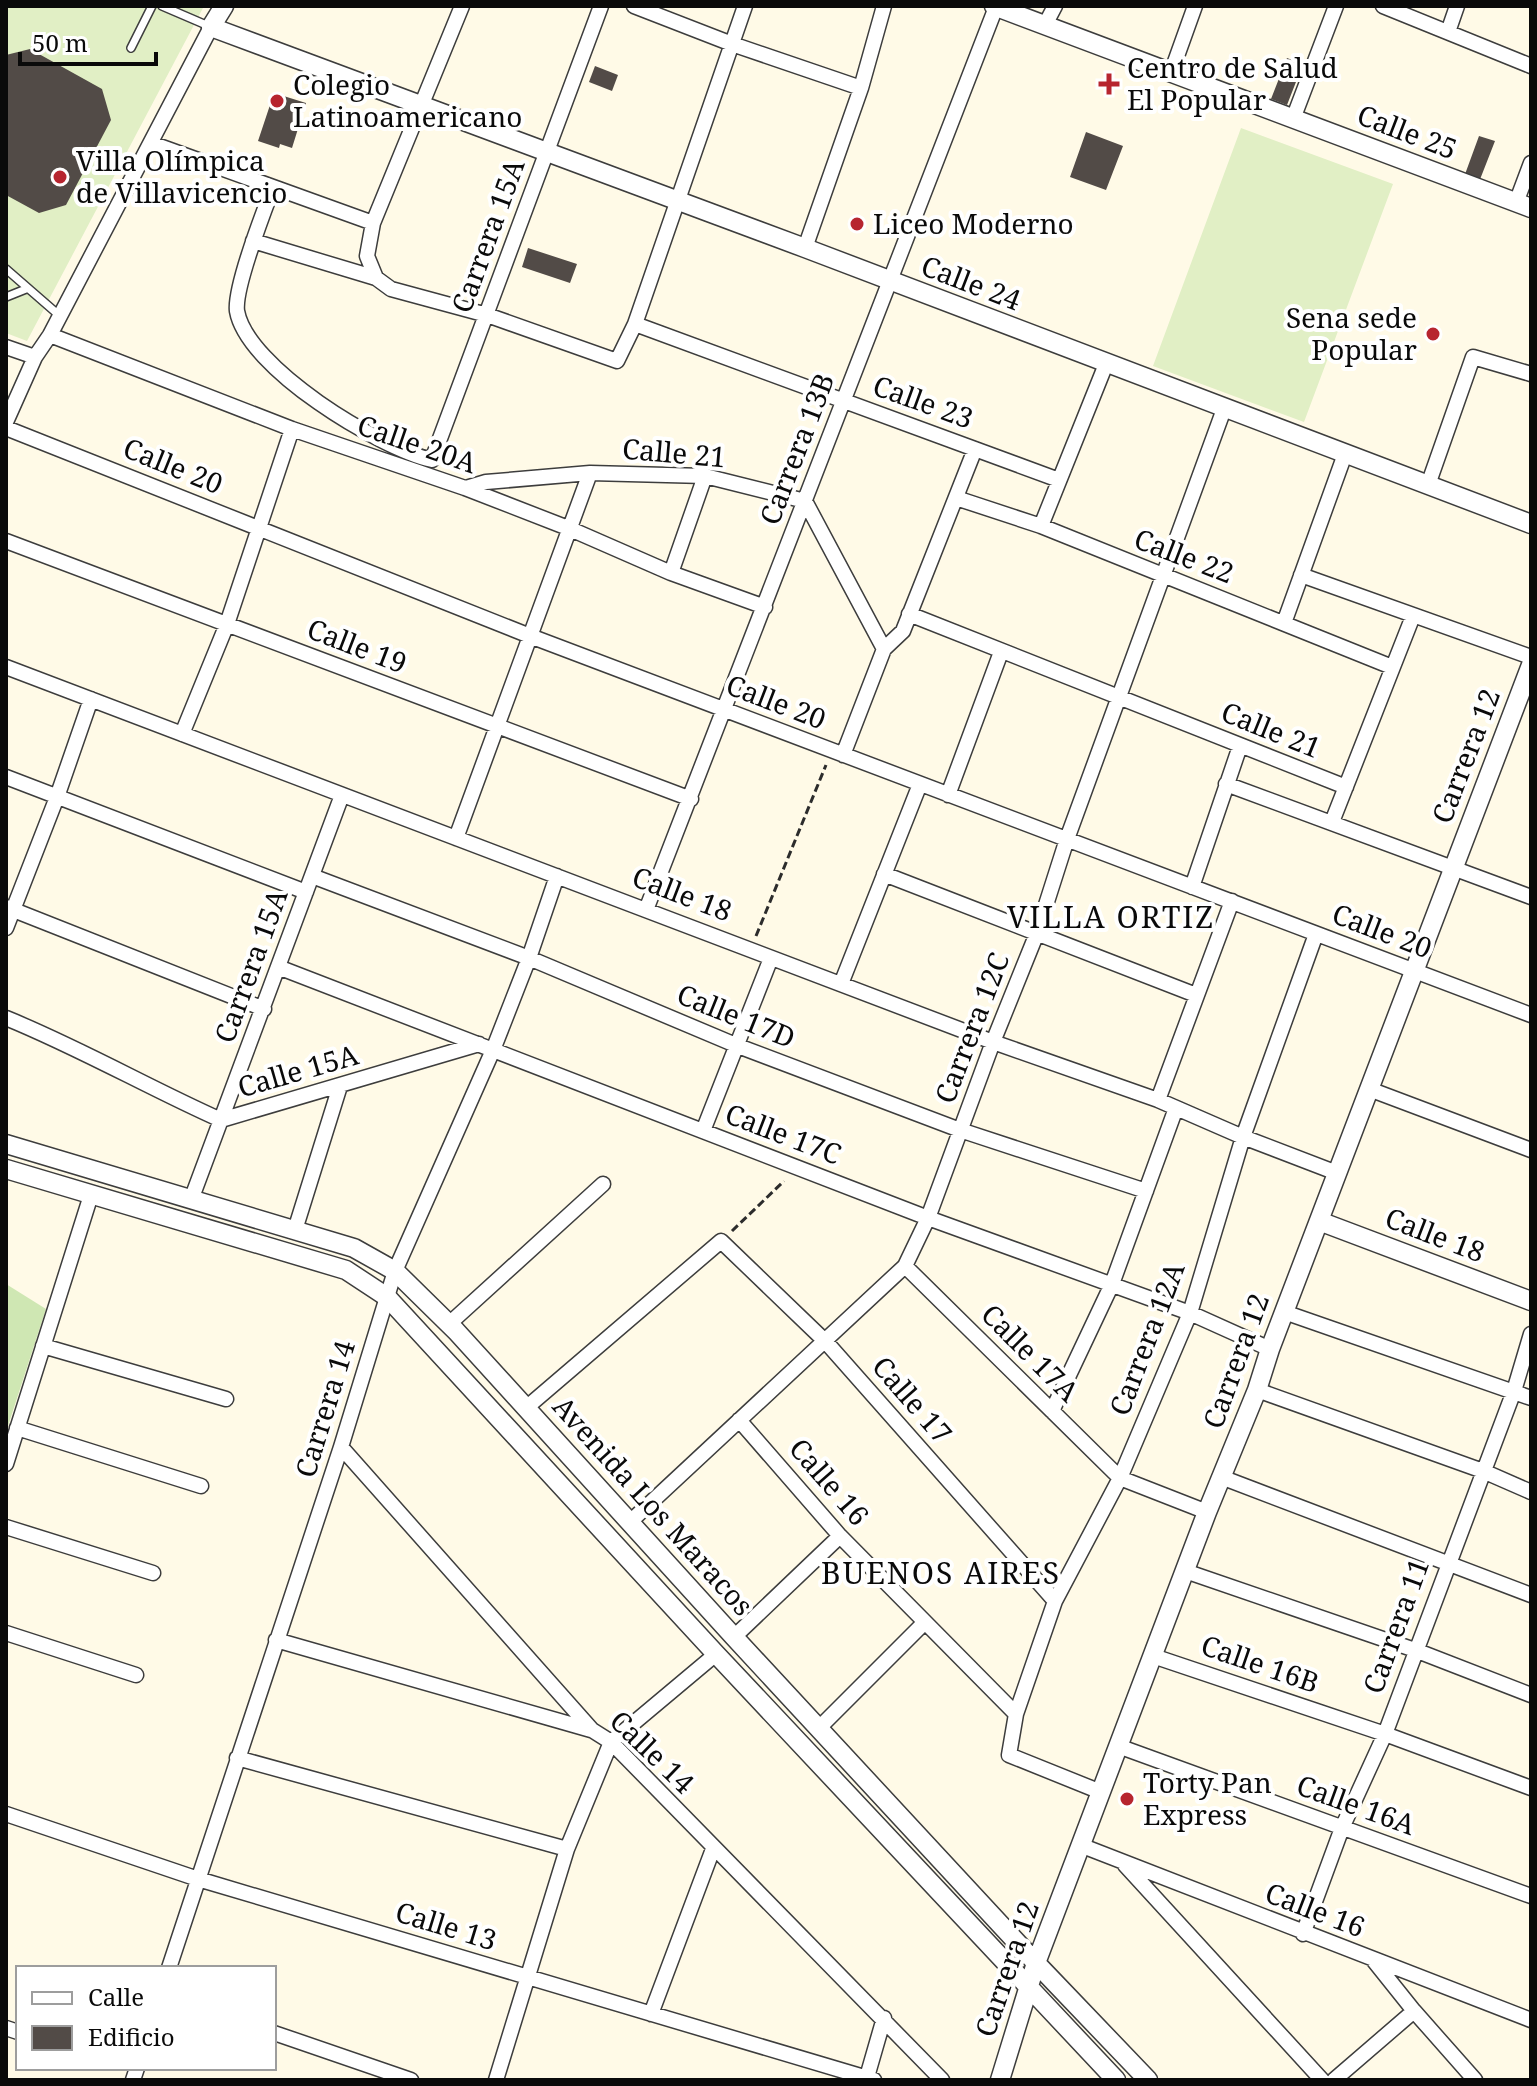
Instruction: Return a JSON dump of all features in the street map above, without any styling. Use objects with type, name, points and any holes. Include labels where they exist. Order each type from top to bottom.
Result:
[{"type":"street","points":[[6,425],[35,357],[50,335],[224,6]]},
{"type":"street","points":[[376,278],[367,256],[373,223],[462,6]]},
{"type":"street","name":"Carrera 15A","points":[[432,460],[601,6]]},
{"type":"street","points":[[634,6],[732,44],[861,88]]},
{"type":"street","points":[[253,241],[376,278],[391,289],[487,315],[617,361],[635,324],[745,6]]},
{"type":"street","points":[[805,248],[861,88],[884,6]]},
{"type":"street","name":"Calle 25","points":[[995,6],[1524,206]]},
{"type":"street","name":"Carrera 13B","points":[[646,910],[995,6]]},
{"type":"street","points":[[1045,25],[1055,6]]},
{"type":"street","points":[[1171,73],[1195,6]]},
{"type":"street","points":[[1293,119],[1336,6]]},
{"type":"street","points":[[1383,6],[1531,66]]},
{"type":"street","points":[[1448,32],[1457,6]]},
{"type":"street","name":"Calle 24","points":[[211,27],[805,248],[1531,524]]},
{"type":"street","points":[[151,143],[373,223]]},
{"type":"street","points":[[1524,206],[1531,163]]},
{"type":"street","points":[[273,187],[253,241],[236,307],[241,325],[303,391],[365,432],[412,455],[432,460],[446,482]]},
{"type":"street","name":"Calle 23","points":[[635,324],[1059,480]]},
{"type":"street","name":"Calle 20A","points":[[50,335],[292,429],[465,488],[671,573],[765,607]]},
{"type":"street","points":[[6,347],[35,357]]},
{"type":"street","points":[[1428,485],[1473,357],[1531,374]]},
{"type":"street","points":[[1041,526],[1106,364]]},
{"type":"street","name":"Carrera 12C","points":[[631,1521],[905,1266],[928,1218],[1037,933],[1067,839],[1224,409]]},
{"type":"street","name":"Calle 20","points":[[6,425],[530,636],[1531,1015]]},
{"type":"street","points":[[182,734],[227,624],[292,429]]},
{"type":"street","points":[[838,753],[884,649],[903,631],[975,449]]},
{"type":"street","points":[[1284,623],[1345,454]]},
{"type":"street","points":[[456,838],[590,473]]},
{"type":"street","name":"Calle 21","points":[[465,488],[486,482],[590,473],[705,476],[805,501]]},
{"type":"street","points":[[671,573],[705,476]]},
{"type":"street","name":"Calle 22","points":[[956,498],[1041,526],[1392,667]]},
{"type":"street","points":[[805,501],[884,649]]},
{"type":"street","name":"Calle 19","points":[[6,541],[691,799]]},
{"type":"street","points":[[1301,575],[1531,657]]},
{"type":"street","name":"Calle 21","points":[[909,614],[1346,787]]},
{"type":"street","points":[[1332,822],[1413,616]]},
{"type":"street","points":[[948,795],[1001,652]]},
{"type":"street","name":"Carrera 12","points":[[1000,2080],[1036,1963],[1080,1845],[1257,1390],[1531,665]]},
{"type":"street","name":"Calle 18","points":[[6,667],[993,1042],[1158,1100],[1337,1173]]},
{"type":"street","points":[[6,928],[9,908],[57,797],[91,699]]},
{"type":"street","points":[[1192,887],[1240,746]]},
{"type":"street","points":[[6,777],[306,892]]},
{"type":"street","points":[[841,984],[920,784]]},
{"type":"street","points":[[1226,784],[1531,897]]},
{"type":"street","name":"Carrera 15A","points":[[191,1200],[342,795]]},
{"type":"street","points":[[884,874],[1196,995]]},
{"type":"street","name":"Calle 17D","points":[[312,876],[529,958],[738,1046],[960,1130],[1146,1191]]},
{"type":"street","name":"Carrera 14","points":[[170,1966],[341,1447],[395,1271],[486,1047],[529,958],[557,876]]},
{"type":"street","points":[[1158,1100],[1232,901]]},
{"type":"street","points":[[9,908],[264,1009]]},
{"type":"street","name":"Carrera 12A","points":[[1101,1792],[1009,1755],[1016,1714],[1055,1601],[1120,1478],[1190,1313],[1243,1137],[1316,934]]},
{"type":"street","points":[[703,1131],[771,958]]},
{"type":"street","name":"Calle 17C","points":[[278,967],[928,1218],[1190,1313],[1270,1349]]},
{"type":"street","name":"Calle 15A","points":[[6,1018],[90,1055],[160,1093],[221,1120],[486,1047]]},
{"type":"street","points":[[295,1230],[340,1086]]},
{"type":"street","points":[[1369,1089],[1531,1150]]},
{"type":"street","points":[[1052,1411],[1112,1284],[1176,1108]]},
{"type":"street","name":"Avenida Los Maracos","points":[[6,1144],[354,1248],[395,1271],[449,1324],[734,1637],[1148,2080]]},
{"type":"street","name":"Avenida Los Maracos","points":[[6,1169],[346,1270],[387,1297],[716,1654],[1116,2080]]},
{"type":"street","points":[[449,1324],[603,1184]]},
{"type":"street","points":[[6,1464],[91,1195]]},
{"type":"street","name":"Calle 18","points":[[1319,1221],[1531,1301]]},
{"type":"street","points":[[526,1408],[721,1241]]},
{"type":"street","name":"Calle 17","points":[[721,1241],[826,1342],[1055,1601]]},
{"type":"street","name":"Calle 17A","points":[[905,1266],[1120,1478],[1207,1512]]},
{"type":"street","points":[[1284,1312],[1531,1398]]},
{"type":"street","name":"Carrera 11","points":[[1303,1934],[1342,1828],[1385,1734],[1514,1391],[1531,1334]]},
{"type":"street","points":[[43,1346],[226,1399]]},
{"type":"street","points":[[1257,1390],[1483,1471],[1531,1492]]},
{"type":"street","name":"Calle 16","points":[[739,1420],[840,1536],[1016,1714]]},
{"type":"street","points":[[17,1428],[201,1486]]},
{"type":"street","name":"Calle 14","points":[[341,1447],[592,1730],[611,1742],[942,2080]]},
{"type":"street","points":[[1221,1477],[1531,1595]]},
{"type":"street","points":[[6,1527],[153,1573]]},
{"type":"street","points":[[734,1637],[840,1536]]},
{"type":"street","points":[[1185,1571],[1415,1650],[1531,1695]]},
{"type":"street","points":[[820,1727],[924,1623]]},
{"type":"street","points":[[6,1633],[136,1675]]},
{"type":"street","points":[[276,1640],[592,1730]]},
{"type":"street","points":[[496,2080],[567,1849],[611,1742],[716,1654]]},
{"type":"street","name":"Calle 16B","points":[[1153,1656],[1385,1734],[1531,1788]]},
{"type":"street","name":"Calle 16A","points":[[1118,1746],[1531,1896]]},
{"type":"street","points":[[237,1758],[567,1849]]},
{"type":"street","name":"Calle 13","points":[[6,1814],[198,1879],[870,2079]]},
{"type":"street","name":"Calle 16","points":[[1080,1845],[1531,2020]]},
{"type":"street","points":[[651,2014],[713,1849]]},
{"type":"street","points":[[1122,1862],[1322,2080]]},
{"type":"street","points":[[1373,1960],[1475,2080]]},
{"type":"street","points":[[1334,2080],[1414,2011]]},
{"type":"street","points":[[870,2079],[884,2018]]},
{"type":"street","points":[[276,2034],[411,2080]]},
{"type":"lane","points":[[131,48],[152,6]]},
{"type":"lane","points":[[162,6],[211,27]]},
{"type":"lane","points":[[6,269],[60,316]]},
{"type":"lane","points":[[6,297],[26,289]]},
{"type":"path","points":[[750,950],[838,753]]},
{"type":"path","points":[[721,1241],[799,1168]]},
{"type":"green space","name":"Villa Olímpica de Villavicencio","points":[[6,6],[204,6],[27,341],[6,333]]},
{"type":"green space","points":[[1241,128],[1393,184],[1304,422],[1153,366]]},
{"type":"green space","points":[[6,1284],[46,1309],[6,1432]]},
{"type":"building","points":[[30,49],[102,89],[111,120],[66,205],[39,213],[6,195],[6,55]]},
{"type":"building","points":[[1287,58],[1303,64],[1287,105],[1271,99]]},
{"type":"building","points":[[595,66],[618,75],[612,91],[589,82]]},
{"type":"building","points":[[274,93],[306,103],[292,148],[280,144],[279,148],[258,141]]},
{"type":"building","points":[[1086,132],[1123,146],[1106,190],[1070,177]]},
{"type":"building","points":[[1479,136],[1495,141],[1479,182],[1464,177]]},
{"type":"building","points":[[528,248],[577,264],[570,283],[522,267]]},
{"type":"place","name":"Centro de Salud El Popular","points":[[1109,84]]},
{"type":"place","name":"Colegio Latinoamericano","points":[[277,101]]},
{"type":"place","name":"Villa Olímpica de Villavicencio","points":[[60,177]]},
{"type":"place","name":"Liceo Moderno","points":[[857,224]]},
{"type":"place","name":"Sena sede Popular","points":[[1433,334]]},
{"type":"place","name":"Torty Pan Express","points":[[1127,1799]]},
{"type":"district","name":"VILLA ORTIZ","points":[[1111,918]]},
{"type":"district","name":"BUENOS AIRES","points":[[941,1574]]}]
